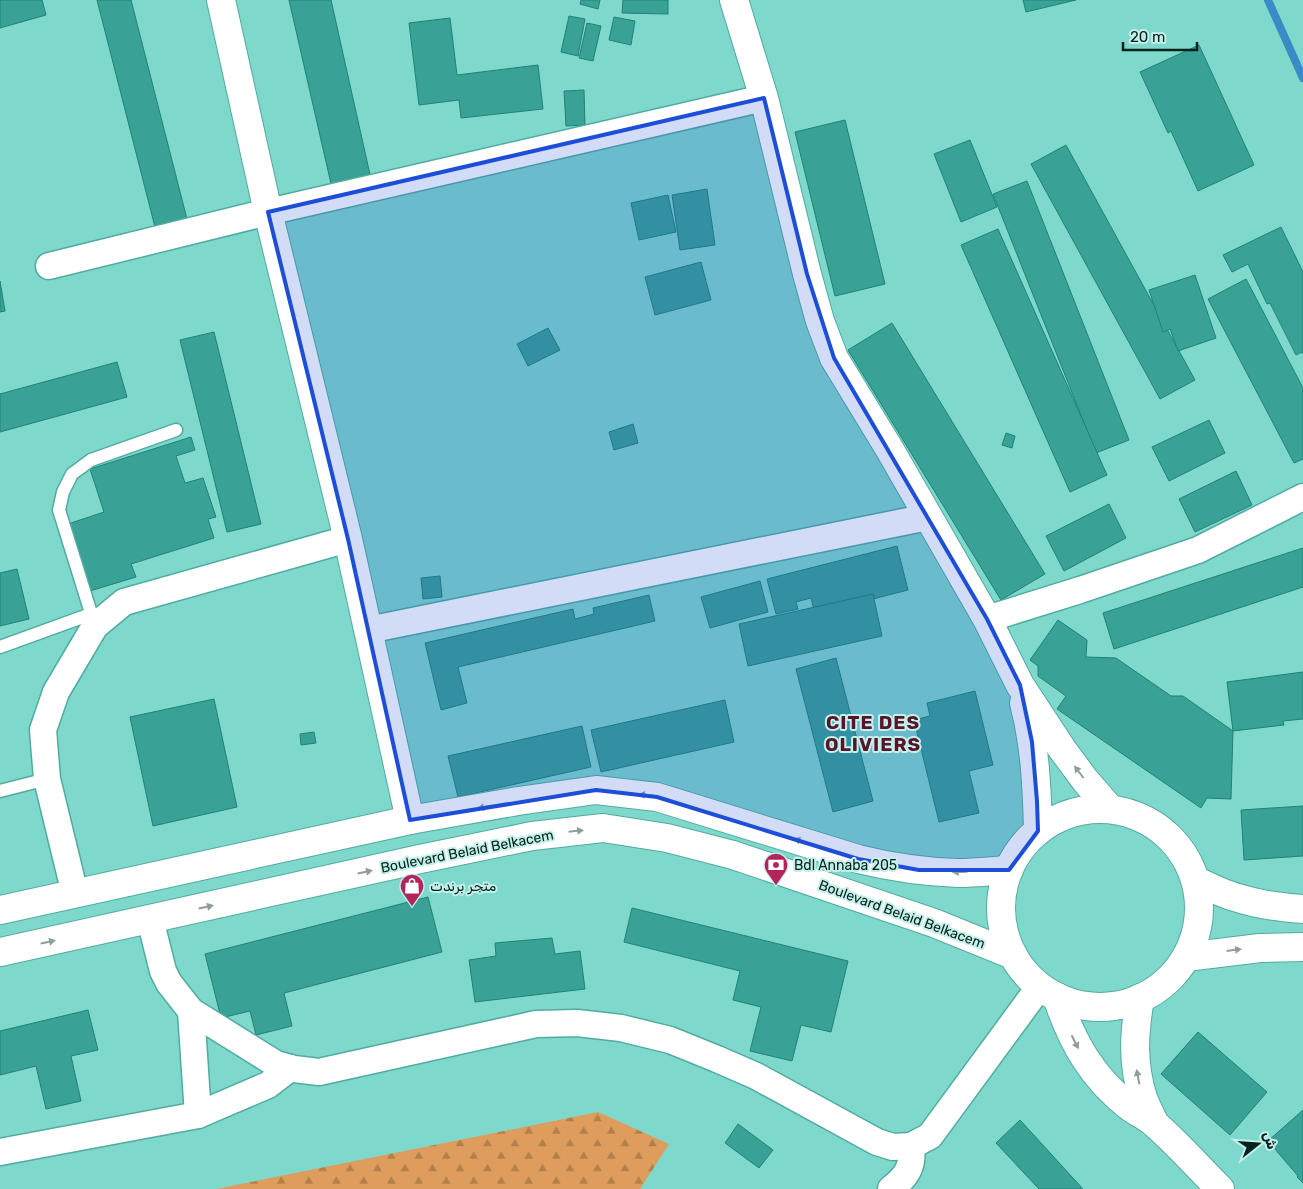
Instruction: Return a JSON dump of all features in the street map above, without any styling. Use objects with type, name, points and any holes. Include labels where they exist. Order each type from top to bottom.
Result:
[{"type":"main road","points":[[221,0],[268,212],[348,539],[410,820]]},
{"type":"main road","points":[[734,0],[764,98],[820,321],[834,358],[890,450],[987,619],[1020,684],[1062,749],[1110,809]]},
{"type":"main road","points":[[1020,684],[1027,713],[1036,771],[1038,831]]},
{"type":"main road","points":[[0,910],[410,820],[518,801],[596,790],[658,797],[878,864],[960,873],[1009,870]]},
{"type":"main road","points":[[1094,809],[1110,809],[1129,813],[1147,821],[1177,845],[1187,862],[1194,880],[1199,912],[1197,928],[1192,943],[1186,957],[1173,974],[1158,988],[1140,998],[1120,1005],[1099,1007],[1078,1004],[1049,992],[1025,972],[1013,955],[1006,939],[1002,922],[1001,904],[1003,886],[1016,855],[1038,831],[1064,815],[1094,809]]},
{"type":"main road","name":"Boulevard Belaid Belkacem","points":[[0,952],[522,838],[602,828],[667,838],[733,855],[934,923],[1013,955]]},
{"type":"main road","points":[[1194,880],[1239,899],[1303,909]]},
{"type":"main road","points":[[1186,957],[1260,948],[1303,947]]},
{"type":"main road","points":[[1049,992],[1065,1020],[1076,1046],[1091,1069],[1130,1108],[1154,1122],[1220,1189]]},
{"type":"main road","points":[[1140,998],[1134,1050],[1137,1075],[1144,1100],[1154,1122]]},
{"type":"street","points":[[49,266],[268,212],[764,98]]},
{"type":"street","points":[[987,619],[1198,550],[1303,497]]},
{"type":"street","points":[[368,630],[928,517]]},
{"type":"street","points":[[75,894],[47,779],[43,730],[56,692],[93,620],[124,602],[348,539]]},
{"type":"street","points":[[150,919],[163,971],[169,983],[191,1011],[276,1064],[319,1072],[536,1024],[577,1023],[621,1028],[670,1040],[756,1076],[877,1142],[892,1147],[911,1146],[930,1136],[1049,992]]},
{"type":"street","points":[[191,1011],[198,1115]]},
{"type":"street","points":[[0,1152],[198,1115],[268,1085],[290,1068]]},
{"type":"street","points":[[890,1189],[902,1180],[910,1168],[913,1157],[911,1146]]},
{"type":"lane","points":[[0,647],[93,620],[58,510],[63,492],[72,474],[91,460],[176,430]]},
{"type":"lane","points":[[0,791],[47,779]]},
{"type":"highlighted area","points":[[764,98],[807,274],[834,358],[987,619],[1020,685],[1032,742],[1038,831],[1009,870],[919,870],[858,859],[657,797],[596,790],[410,820],[348,539],[268,212]]},
{"type":"green space","points":[[598,1112],[669,1144],[640,1189],[216,1189]]},
{"type":"building","points":[[0,0],[42,0],[46,15],[0,28]]},
{"type":"building","points":[[97,0],[131,0],[188,223],[156,231]]},
{"type":"building","points":[[289,0],[331,0],[371,179],[332,188]]},
{"type":"building","points":[[581,0],[600,0],[598,9],[580,4]]},
{"type":"building","points":[[623,0],[668,0],[668,14],[622,13]]},
{"type":"building","points":[[1023,0],[1076,0],[1026,12]]},
{"type":"building","points":[[569,16],[585,19],[578,56],[561,52]]},
{"type":"building","points":[[614,17],[635,21],[631,45],[609,40]]},
{"type":"building","points":[[450,18],[457,75],[538,65],[543,109],[461,118],[459,100],[419,105],[409,23]]},
{"type":"building","points":[[587,23],[601,26],[593,61],[579,58]]},
{"type":"building","points":[[1199,45],[1254,165],[1198,191],[1171,131],[1168,133],[1140,72]]},
{"type":"building","points":[[584,90],[585,125],[566,126],[564,91]]},
{"type":"building","points":[[845,120],[885,284],[835,296],[795,132]]},
{"type":"building","points":[[970,140],[997,207],[961,222],[934,154]]},
{"type":"building","points":[[1066,145],[1195,380],[1160,399],[1031,164]]},
{"type":"building","points":[[1027,181],[1129,440],[1096,453],[993,194]]},
{"type":"building","points":[[707,189],[715,245],[680,250],[672,195]]},
{"type":"building","points":[[668,195],[676,232],[639,240],[631,203]]},
{"type":"building","points":[[1281,227],[1303,272],[1303,354],[1302,352],[1296,355],[1270,303],[1267,304],[1248,264],[1232,272],[1223,255]]},
{"type":"building","points":[[998,229],[1107,475],[1070,492],[961,245]]},
{"type":"building","points":[[701,262],[711,300],[655,315],[645,277]]},
{"type":"building","points":[[1195,275],[1216,338],[1178,351],[1170,329],[1163,332],[1149,290]]},
{"type":"building","points":[[1246,279],[1303,388],[1303,459],[1294,463],[1208,299]]},
{"type":"building","points":[[0,281],[5,311],[0,312]]},
{"type":"building","points":[[892,323],[1045,574],[1001,600],[848,350]]},
{"type":"building","points":[[548,328],[560,350],[528,366],[517,344]]},
{"type":"building","points":[[214,332],[261,524],[227,532],[180,340]]},
{"type":"building","points":[[117,362],[127,397],[0,432],[0,394]]},
{"type":"building","points":[[1209,420],[1225,453],[1169,481],[1152,447]]},
{"type":"building","points":[[633,424],[638,443],[614,450],[609,432]]},
{"type":"building","points":[[1006,433],[1015,436],[1012,448],[1002,445]]},
{"type":"building","points":[[191,437],[195,450],[176,456],[185,483],[203,478],[216,517],[208,519],[214,538],[131,564],[136,577],[90,591],[68,524],[104,512],[90,469]]},
{"type":"building","points":[[1236,471],[1252,505],[1195,532],[1179,499]]},
{"type":"building","points":[[1109,504],[1126,538],[1064,571],[1046,536]]},
{"type":"building","points":[[897,546],[908,590],[815,614],[811,598],[796,602],[798,609],[776,614],[767,579]]},
{"type":"building","points":[[1303,548],[1303,587],[1114,649],[1103,613]]},
{"type":"building","points":[[17,569],[29,619],[0,626],[0,573]]},
{"type":"building","points":[[440,576],[442,597],[423,599],[421,578]]},
{"type":"building","points":[[760,581],[768,612],[710,628],[701,597]]},
{"type":"building","points":[[873,594],[882,636],[748,666],[739,624]]},
{"type":"building","points":[[649,595],[655,621],[458,667],[467,703],[441,710],[425,643],[573,609],[575,619],[594,614],[593,608]]},
{"type":"building","points":[[1058,620],[1087,640],[1086,657],[1116,658],[1171,696],[1183,696],[1233,731],[1231,799],[1207,798],[1201,808],[1057,709],[1066,696],[1038,676],[1038,666],[1030,660]]},
{"type":"building","points":[[836,658],[873,801],[833,812],[796,669]]},
{"type":"building","points":[[1303,672],[1303,719],[1283,721],[1284,725],[1233,731],[1227,682]]},
{"type":"building","points":[[975,691],[993,765],[969,771],[979,813],[939,822],[914,720],[930,716],[927,703]]},
{"type":"building","points":[[214,699],[237,807],[153,826],[130,717]]},
{"type":"building","points":[[725,700],[734,742],[601,772],[591,730]]},
{"type":"building","points":[[582,726],[591,767],[458,797],[448,756]]},
{"type":"building","points":[[314,732],[316,743],[301,745],[300,734]]},
{"type":"building","points":[[1303,806],[1303,856],[1244,860],[1241,810]]},
{"type":"building","points":[[428,897],[442,952],[284,993],[292,1026],[256,1035],[250,1011],[221,1018],[205,954]]},
{"type":"building","points":[[632,908],[848,961],[831,1032],[801,1025],[792,1061],[750,1051],[761,1007],[733,1000],[740,971],[624,942]]},
{"type":"building","points":[[552,938],[555,954],[580,951],[585,989],[475,1002],[469,960],[496,956],[495,943]]},
{"type":"building","points":[[88,1010],[98,1050],[71,1056],[81,1101],[46,1109],[36,1066],[0,1075],[0,1031]]},
{"type":"building","points":[[1198,1032],[1267,1092],[1230,1135],[1161,1074]]},
{"type":"building","points":[[1303,1110],[1303,1183],[1268,1141]]},
{"type":"building","points":[[1020,1120],[1083,1189],[1039,1189],[996,1143]]},
{"type":"building","points":[[738,1124],[773,1150],[759,1168],[725,1143]]},
{"type":"waterway","points":[[1268,0],[1303,78]]},
{"type":"place","name":"Bdl Annaba 205","points":[[776,886]]},
{"type":"place","name":"متجر برندت","points":[[412,907]]},
{"type":"district","name":"CITE DES OLIVIERS","points":[[873,733]]}]
